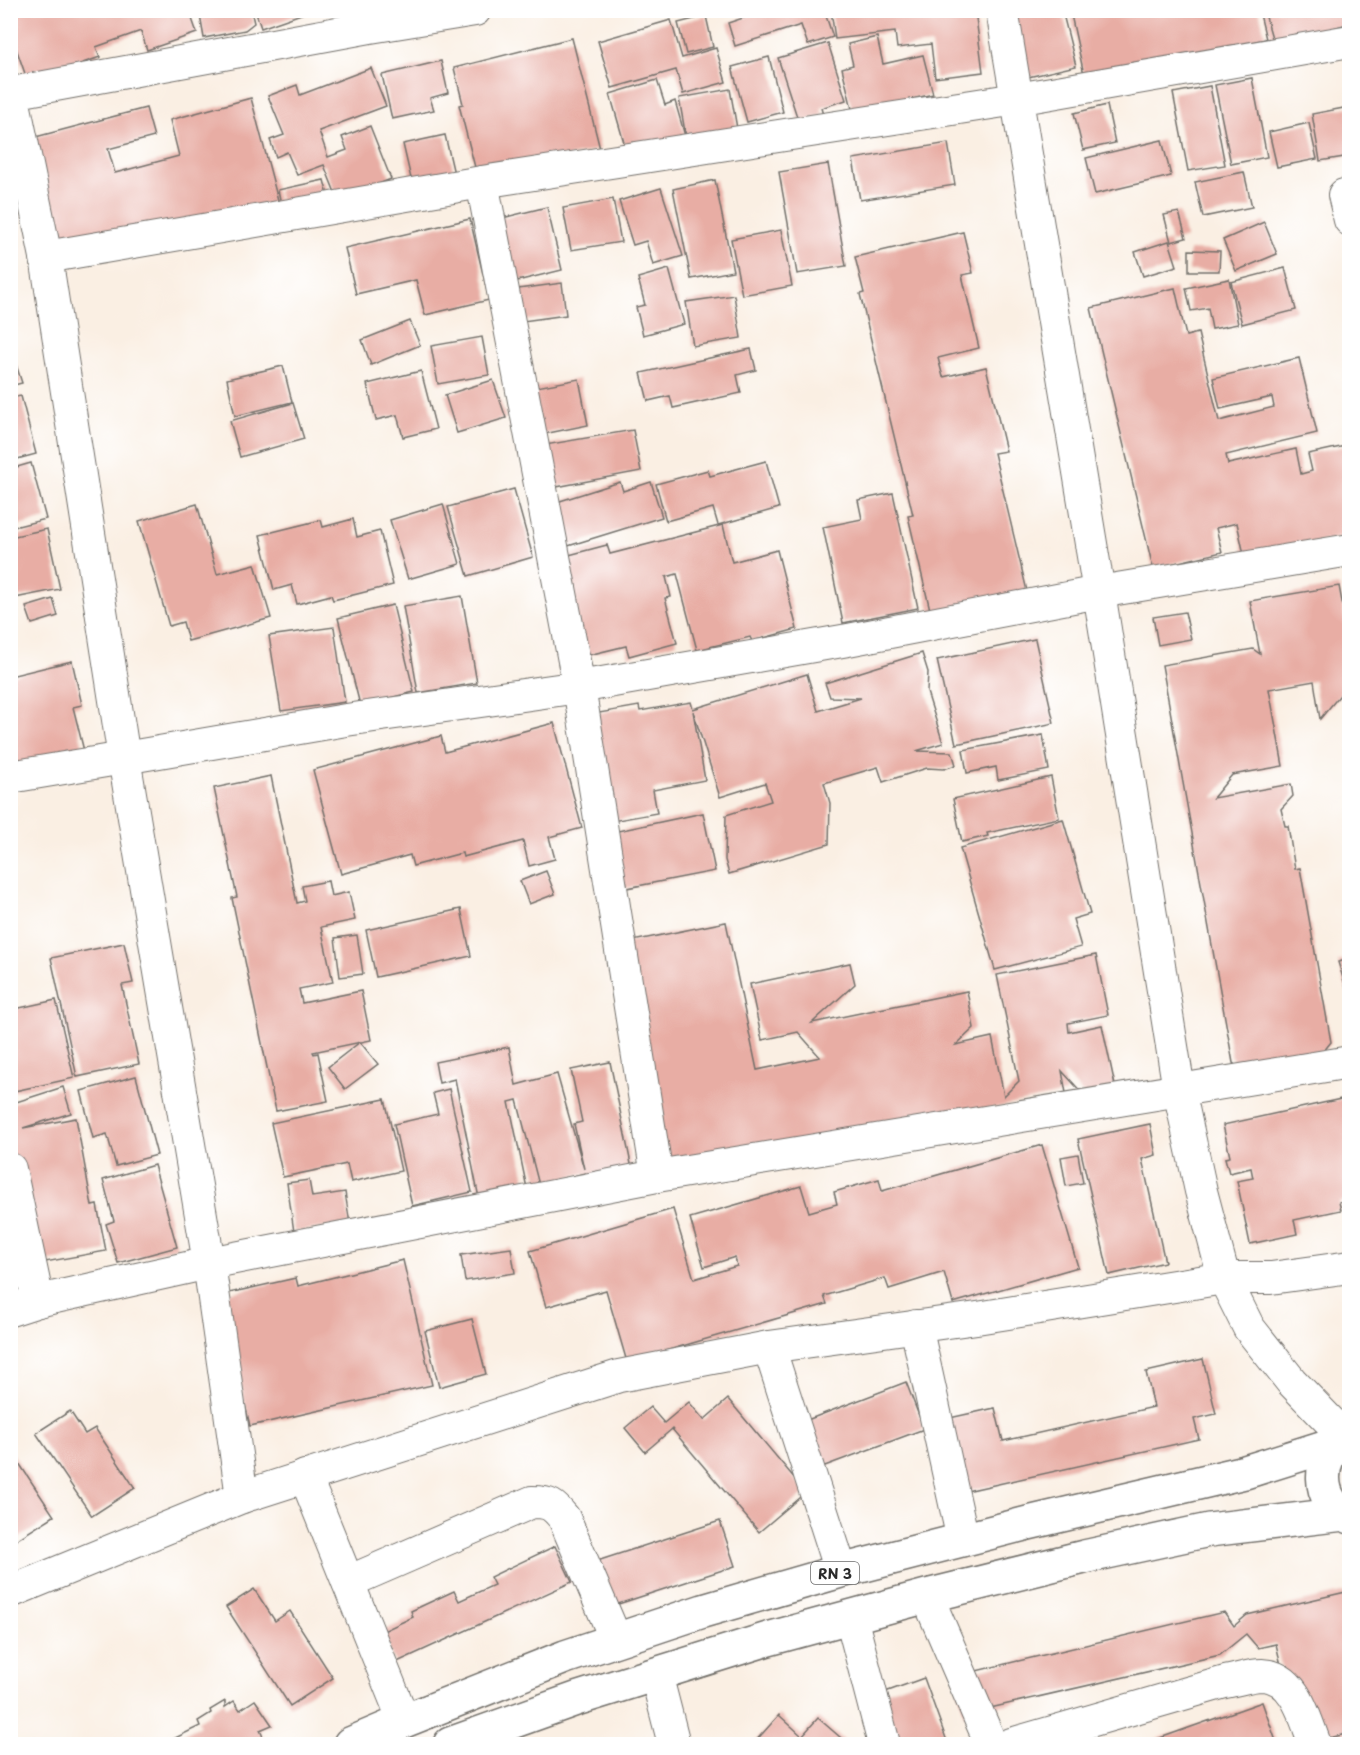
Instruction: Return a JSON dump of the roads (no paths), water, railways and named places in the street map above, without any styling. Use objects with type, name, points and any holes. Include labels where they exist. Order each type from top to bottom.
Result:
[{"type":"highway","points":[[1342,1438],[1326,1458],[1323,1474],[1325,1490],[1332,1503],[1347,1516]]},
{"type":"highway","name":"RN 3","points":[[350,1744],[565,1657],[703,1611],[841,1571],[1245,1472],[1342,1438]]},
{"type":"highway","points":[[455,1744],[576,1699],[768,1639],[927,1596],[1084,1557],[1209,1530],[1347,1516]]},
{"type":"street","points":[[242,1497],[208,1263],[124,758],[46,256],[11,91],[368,19],[475,10]]},
{"type":"street","points":[[1002,10],[1179,1090],[1201,1191],[1224,1278],[1249,1328],[1291,1381],[1342,1438]]},
{"type":"street","points":[[46,256],[483,182],[1017,99],[1350,41]]},
{"type":"street","points":[[483,182],[579,687],[657,1176]]},
{"type":"street","points":[[10,777],[346,720],[579,687],[848,640],[1099,591],[1350,550]]},
{"type":"street","points":[[10,1169],[24,1306],[208,1263],[657,1176],[1350,1062]]},
{"type":"street","points":[[10,1592],[242,1497],[619,1376],[769,1347],[1224,1278],[1271,1278],[1350,1267]]},
{"type":"street","points":[[916,1326],[963,1540]]},
{"type":"street","points":[[769,1347],[841,1571]]},
{"type":"street","points":[[305,1476],[404,1721]]},
{"type":"street","points":[[348,1582],[532,1502],[546,1502],[555,1507],[564,1518],[616,1640]]},
{"type":"street","points":[[927,1596],[991,1744]]},
{"type":"street","points":[[851,1617],[884,1744]]},
{"type":"street","points":[[656,1674],[674,1744]]},
{"type":"street","points":[[1011,1744],[1226,1682],[1262,1675],[1279,1678],[1289,1688],[1297,1699],[1315,1744]]}]
